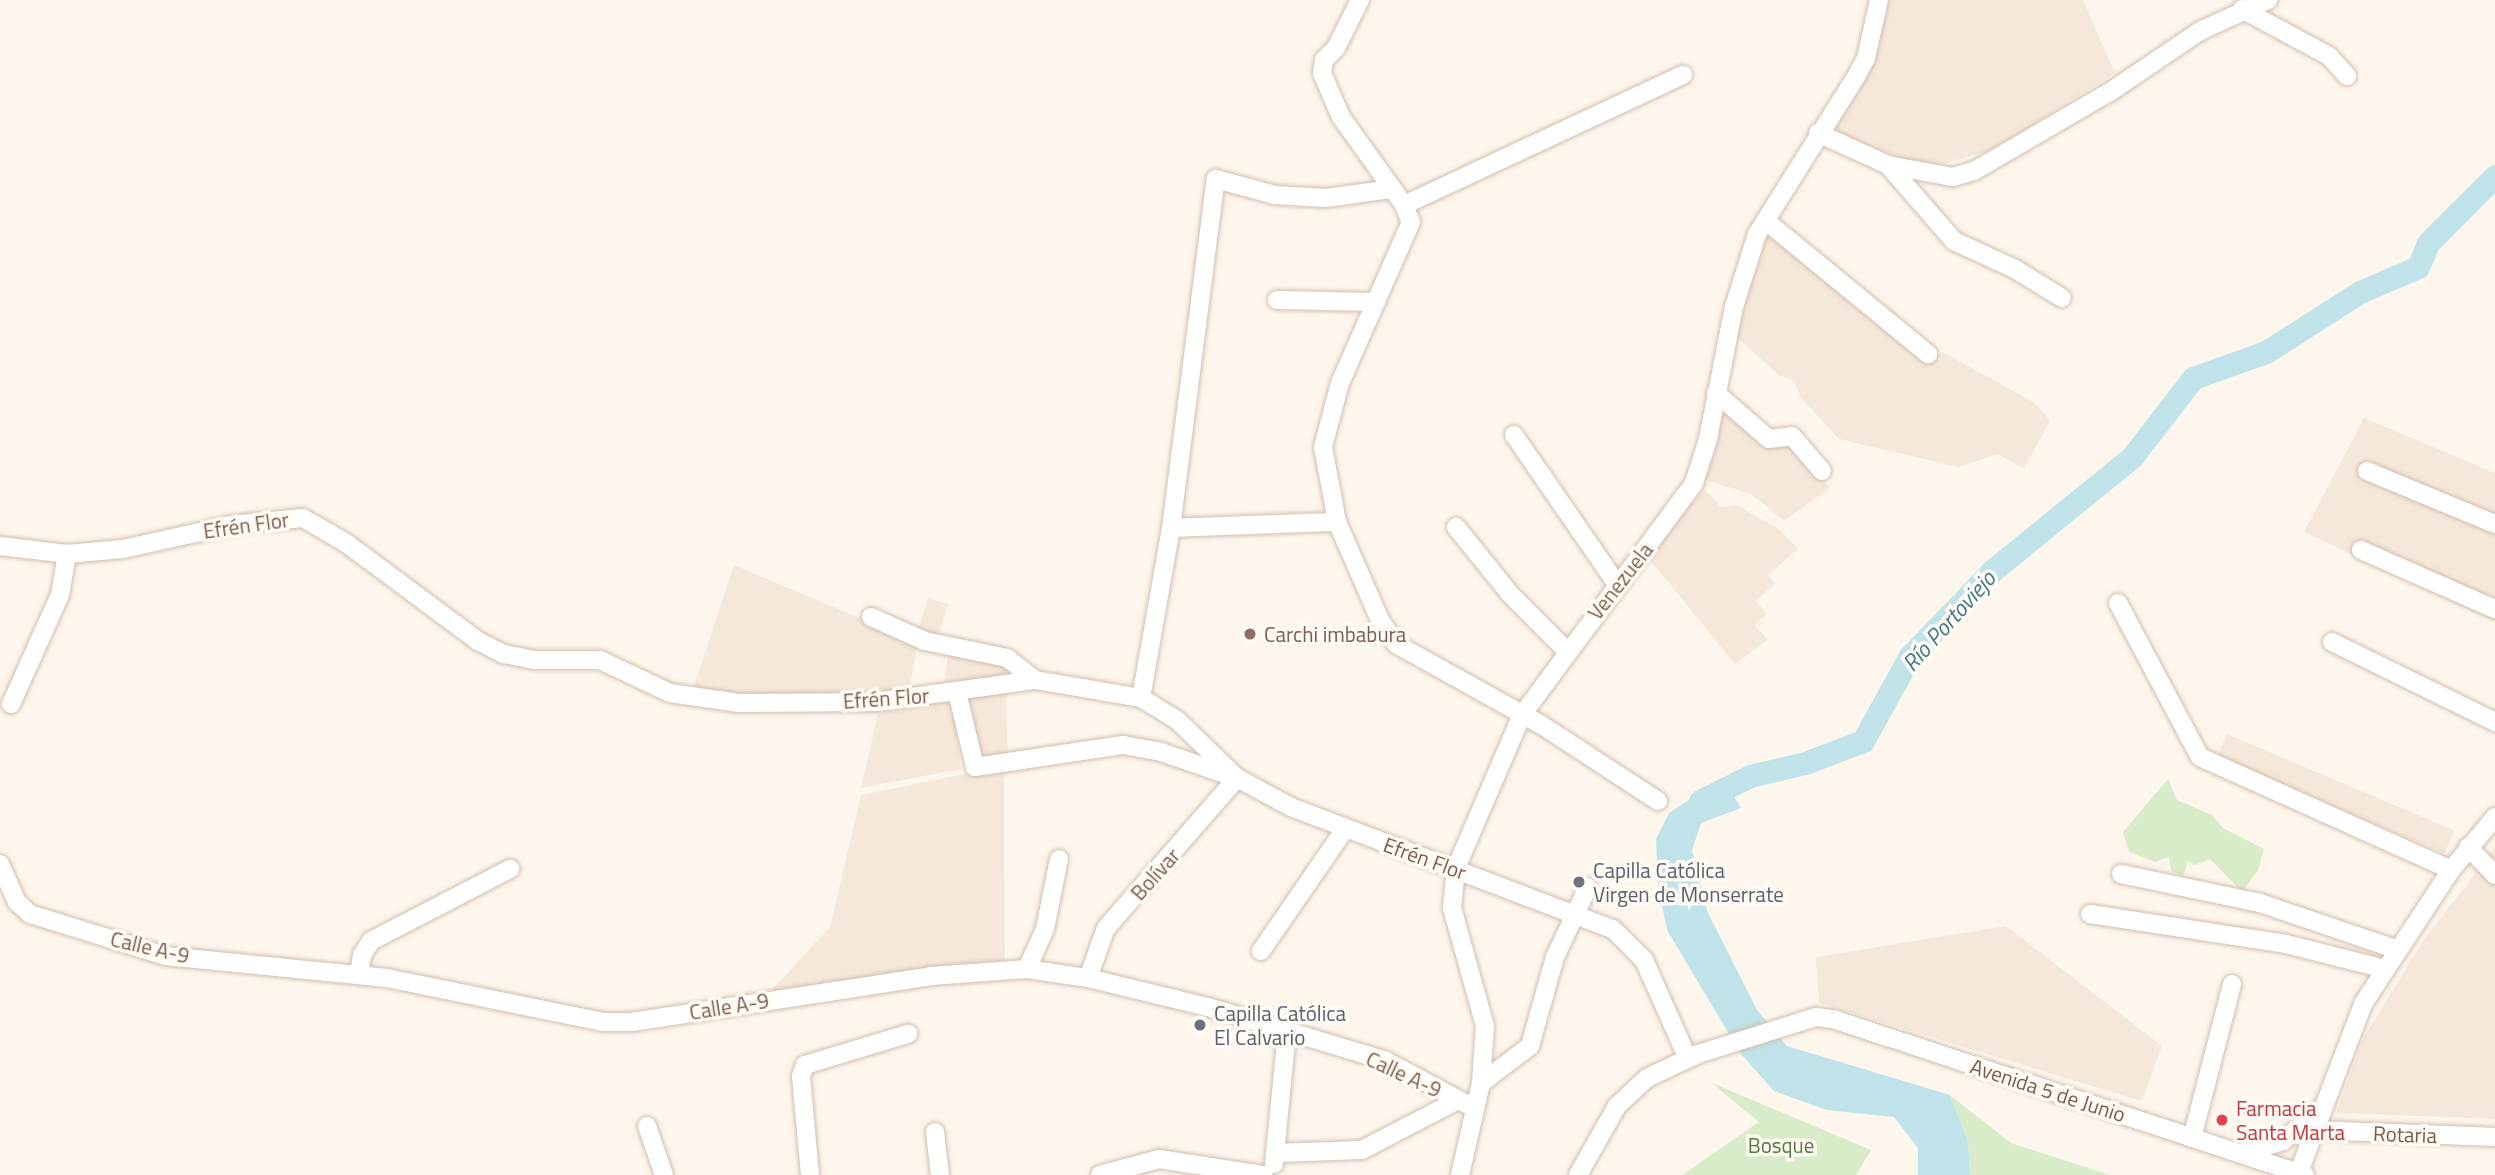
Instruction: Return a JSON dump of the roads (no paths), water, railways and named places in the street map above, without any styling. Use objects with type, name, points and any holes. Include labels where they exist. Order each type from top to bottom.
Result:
[{"type":"street","points":[[1360,0],[1336,48],[1324,60],[1322,73],[1341,117],[1404,205],[1411,222],[1340,383],[1323,447],[1337,522],[1380,620],[1396,644],[1522,715],[1658,801]]},
{"type":"street","name":"Venezuela","points":[[1460,1175],[1481,1083],[1485,1026],[1452,908],[1456,869],[1522,715],[1616,583],[1694,483],[1734,307],[1757,234],[1866,58],[1879,0]]},
{"type":"street","points":[[1818,134],[1888,165],[1952,177],[1974,171],[2242,9],[2269,0]]},
{"type":"street","points":[[2242,9],[2329,56],[2347,76]]},
{"type":"street","points":[[1404,205],[1683,75]]},
{"type":"street","points":[[1888,165],[1954,241],[2015,269],[2062,298]]},
{"type":"street","points":[[1141,698],[1171,528],[1216,179],[1275,195],[1326,198],[1392,189]]},
{"type":"street","points":[[1766,221],[1928,354]]},
{"type":"street","points":[[1277,300],[1376,302]]},
{"type":"street","points":[[1716,393],[1769,439],[1791,436],[1822,471]]},
{"type":"street","points":[[1514,435],[1616,583]]},
{"type":"street","points":[[2367,471],[2495,524]]},
{"type":"street","name":"Efrén Flor","points":[[0,546],[67,554],[123,549],[270,519],[303,518],[346,543],[478,641],[504,653],[535,660],[600,660],[670,693],[739,703],[876,702],[1035,680],[1141,698],[1177,720],[1237,778],[1345,829],[1613,929],[1636,948],[1693,1057]]},
{"type":"street","points":[[1171,528],[1337,522]]},
{"type":"street","points":[[1456,527],[1510,594],[1567,651]]},
{"type":"street","points":[[2361,550],[2495,609]]},
{"type":"street","points":[[11,705],[60,595],[67,554]]},
{"type":"street","points":[[2118,603],[2200,757],[2451,870]]},
{"type":"street","points":[[870,617],[925,642],[1007,658],[1035,680]]},
{"type":"street","points":[[2332,642],[2495,722]]},
{"type":"street","points":[[957,692],[975,767],[1123,745],[1161,752],[1237,778]]},
{"type":"street","name":"Bolívar","points":[[1088,978],[1105,928],[1237,778]]},
{"type":"street","points":[[2302,1174],[2314,1130],[2354,1023],[2385,969],[2451,870],[2495,817]]},
{"type":"street","points":[[1261,951],[1345,829]]},
{"type":"street","points":[[2468,847],[2495,875]]},
{"type":"street","points":[[1027,969],[1045,929],[1059,859]]},
{"type":"street","name":"Calle A-9","points":[[0,864],[17,902],[30,914],[166,956],[359,974],[603,1022],[632,1022],[877,983],[1027,969],[1088,978],[1384,1060],[1434,1087],[1451,1104],[1474,1108]]},
{"type":"street","points":[[359,974],[362,955],[371,941],[510,869]]},
{"type":"street","points":[[2121,874],[2260,903],[2398,950]]},
{"type":"street","points":[[1481,1083],[1530,1046],[1555,957],[1588,887]]},
{"type":"street","points":[[2090,914],[2286,944],[2385,969]]},
{"type":"street","points":[[2192,1138],[2232,984]]},
{"type":"street","name":"Avenida 5 de Junio","points":[[1578,1175],[1626,1094],[1647,1078],[1693,1057],[1789,1023],[1833,1019],[2302,1174]]},
{"type":"street","points":[[1270,1175],[1277,1149],[1287,1032]]},
{"type":"street","points":[[810,1175],[802,1076],[805,1065],[908,1034]]},
{"type":"street","points":[[1241,1168],[1264,1160],[1277,1149],[1362,1150],[1451,1104]]},
{"type":"street","points":[[2242,1153],[2283,1141],[2322,1107]]},
{"type":"street","points":[[647,1126],[664,1175]]},
{"type":"street","name":"Rotaria","points":[[2314,1130],[2495,1137]]},
{"type":"street","points":[[935,1132],[940,1175]]},
{"type":"street","points":[[1100,1175],[1158,1159],[1241,1168],[1264,1175]]},
{"type":"water","points":[[1722,778],[1741,808],[1701,823],[1692,850],[1707,911],[1757,1010],[1787,1046],[1950,1095],[1968,1142],[1970,1175],[1918,1175],[1918,1148],[1894,1117],[1827,1110],[1774,1091],[1741,1054],[1667,930],[1658,885],[1656,839],[1669,813]]},
{"type":"waterway","name":"Río Portoviejo","points":[[1700,801],[1750,776],[1805,763],[1863,741],[1910,656],[1993,570],[2132,457],[2193,378],[2266,352],[2360,292],[2418,267],[2428,243],[2495,176]]},
{"type":"place","name":"Carchi imbabura","points":[[1250,634]]},
{"type":"place","name":"Capilla Católica Virgen de Monserrate","points":[[1579,882]]},
{"type":"place","name":"Capilla Católica El Calvario","points":[[1200,1025]]},
{"type":"place","name":"Farmacia Santa Marta","points":[[2222,1120]]},
{"type":"park label","name":"Bosque","points":[[1781,1145]]}]
